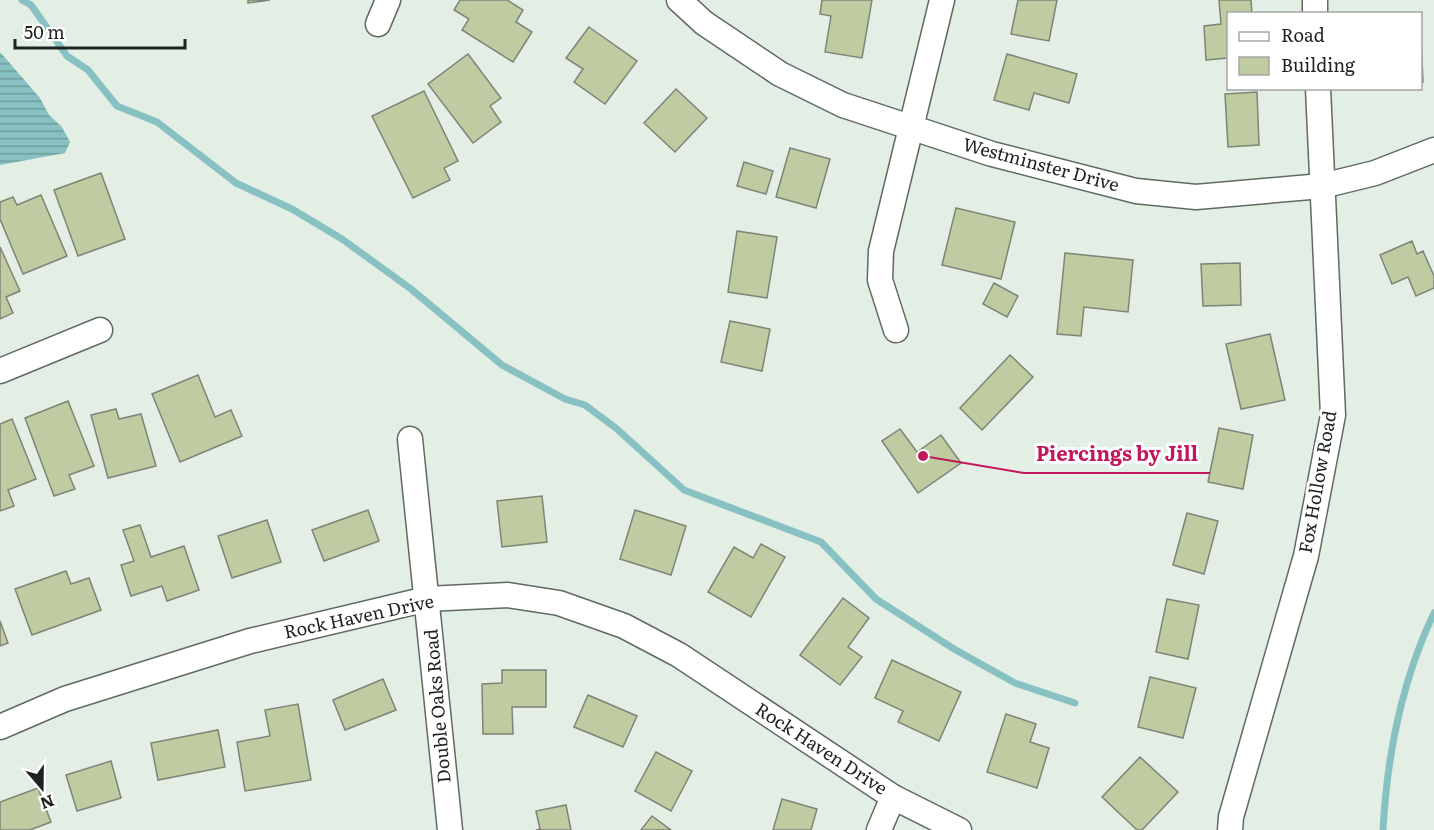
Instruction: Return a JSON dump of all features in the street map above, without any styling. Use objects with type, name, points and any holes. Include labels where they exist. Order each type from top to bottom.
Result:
[{"type":"street","points":[[378,24],[388,0]]},
{"type":"street","name":"Westminster Drive","points":[[679,0],[704,23],[780,74],[843,105],[910,125],[992,154],[1136,191],[1196,197],[1322,186],[1375,173],[1434,150]]},
{"type":"street","points":[[896,330],[880,280],[881,251],[942,0]]},
{"type":"street","name":"Fox Hollow Road","points":[[1230,830],[1231,816],[1306,556],[1333,415],[1318,90]]},
{"type":"street","points":[[0,371],[100,330]]},
{"type":"street","name":"Double Oaks Road","points":[[410,439],[450,830]]},
{"type":"street","name":"Rock Haven Drive","points":[[0,727],[65,699],[250,641],[427,599],[508,595],[559,603],[624,627],[679,656],[893,796],[959,830]]},
{"type":"street","points":[[879,830],[893,796]]},
{"type":"water","points":[[0,52],[40,98],[49,115],[62,127],[70,142],[65,153],[0,165]]},
{"type":"building","points":[[248,0],[270,0],[248,3]]},
{"type":"building","points":[[460,0],[507,0],[523,10],[516,22],[532,32],[513,62],[462,30],[469,19],[454,10]]},
{"type":"building","points":[[822,0],[872,0],[862,58],[825,52],[831,16],[820,14]]},
{"type":"building","points":[[1018,0],[1057,0],[1049,41],[1011,34]]},
{"type":"building","points":[[1219,0],[1251,0],[1252,12],[1227,12],[1227,58],[1206,60],[1204,26],[1221,24]]},
{"type":"building","points":[[589,27],[637,61],[605,104],[574,82],[583,69],[566,58]]},
{"type":"building","points":[[468,54],[501,98],[490,106],[501,122],[473,143],[428,84]]},
{"type":"building","points":[[1007,54],[1077,74],[1069,103],[1034,93],[1029,110],[994,100]]},
{"type":"building","points":[[676,89],[707,118],[675,152],[644,123]]},
{"type":"building","points":[[424,91],[458,161],[444,168],[450,180],[413,198],[372,116]]},
{"type":"building","points":[[1257,92],[1259,145],[1228,147],[1225,94]]},
{"type":"building","points":[[790,148],[830,159],[816,208],[776,197]]},
{"type":"building","points":[[744,162],[773,171],[766,194],[737,186]]},
{"type":"building","points":[[101,173],[125,239],[78,256],[54,190]]},
{"type":"building","points":[[41,195],[67,256],[23,274],[0,219],[0,202],[13,197],[17,205]]},
{"type":"building","points":[[956,208],[1015,222],[1001,279],[942,265]]},
{"type":"building","points":[[737,231],[777,237],[767,298],[728,292]]},
{"type":"building","points":[[1412,241],[1417,254],[1423,251],[1434,276],[1434,288],[1416,296],[1408,277],[1392,284],[1380,255]]},
{"type":"building","points":[[0,247],[20,291],[6,297],[13,313],[0,319]]},
{"type":"building","points":[[1065,253],[1133,260],[1128,312],[1084,307],[1081,336],[1057,334]]},
{"type":"building","points":[[1240,263],[1241,305],[1203,306],[1201,264]]},
{"type":"building","points":[[994,283],[1018,296],[1007,317],[983,304]]},
{"type":"building","points":[[730,321],[770,329],[762,371],[721,362]]},
{"type":"building","points":[[1270,334],[1285,400],[1241,409],[1226,344]]},
{"type":"building","points":[[1010,355],[1033,377],[982,430],[960,408]]},
{"type":"building","points":[[198,375],[215,417],[231,410],[242,436],[180,462],[152,394]]},
{"type":"building","points":[[68,401],[94,466],[69,475],[75,489],[54,496],[25,418]]},
{"type":"building","points":[[116,409],[119,419],[141,414],[156,466],[108,478],[91,415]]},
{"type":"building","points":[[12,419],[36,479],[8,490],[14,506],[0,511],[0,424]]},
{"type":"building","points":[[1219,428],[1253,435],[1243,489],[1208,482]]},
{"type":"building","points":[[900,429],[917,452],[941,435],[961,463],[918,493],[882,441]]},
{"type":"building","points":[[542,496],[547,542],[502,547],[497,501]]},
{"type":"building","points":[[368,510],[379,541],[324,561],[312,530]]},
{"type":"building","points":[[635,510],[686,526],[671,575],[620,559]]},
{"type":"building","points":[[1187,513],[1218,521],[1204,574],[1173,565]]},
{"type":"building","points":[[267,520],[281,562],[232,578],[218,536]]},
{"type":"building","points":[[140,525],[151,557],[184,546],[199,590],[167,601],[162,586],[131,596],[121,565],[134,561],[123,530]]},
{"type":"building","points":[[761,544],[785,557],[751,617],[708,592],[734,547],[753,558]]},
{"type":"building","points":[[66,571],[71,584],[89,578],[101,610],[32,635],[15,589]]},
{"type":"building","points":[[843,598],[869,618],[848,647],[862,657],[840,685],[800,655]]},
{"type":"building","points":[[1167,599],[1199,605],[1188,659],[1156,652]]},
{"type":"building","points":[[0,621],[8,643],[0,646]]},
{"type":"building","points":[[892,660],[961,692],[939,741],[898,722],[903,711],[875,698]]},
{"type":"building","points":[[502,670],[546,670],[546,707],[512,707],[513,734],[483,734],[482,684],[502,683]]},
{"type":"building","points":[[1150,677],[1196,688],[1183,738],[1138,727]]},
{"type":"building","points":[[383,679],[396,710],[345,730],[333,700]]},
{"type":"building","points":[[588,695],[637,716],[623,747],[574,727]]},
{"type":"building","points":[[298,704],[311,780],[245,791],[237,742],[270,736],[265,710]]},
{"type":"building","points":[[1006,714],[1036,724],[1030,742],[1049,748],[1037,788],[987,772]]},
{"type":"building","points":[[218,730],[225,767],[158,780],[151,743]]},
{"type":"building","points":[[656,752],[692,771],[671,811],[635,791]]},
{"type":"building","points":[[1140,757],[1178,792],[1142,830],[1137,830],[1102,797]]},
{"type":"building","points":[[111,761],[121,798],[77,811],[66,775]]},
{"type":"building","points":[[38,788],[51,822],[30,830],[0,830],[0,802]]},
{"type":"building","points":[[782,799],[817,809],[811,830],[773,830]]},
{"type":"building","points":[[566,805],[571,830],[536,830],[540,829],[536,811]]},
{"type":"building","points":[[652,816],[671,830],[641,830]]},
{"type":"waterway","points":[[22,0],[31,5],[67,56],[88,70],[117,106],[157,122],[236,183],[292,209],[342,239],[411,289],[502,365],[565,399],[585,405],[617,429],[684,490],[821,542],[876,599],[954,649],[1015,683],[1075,703]]},
{"type":"waterway","points":[[1383,830],[1388,774],[1398,719],[1413,665],[1434,613]]},
{"type":"place","name":"Piercings by Jill","points":[[923,456]]}]
